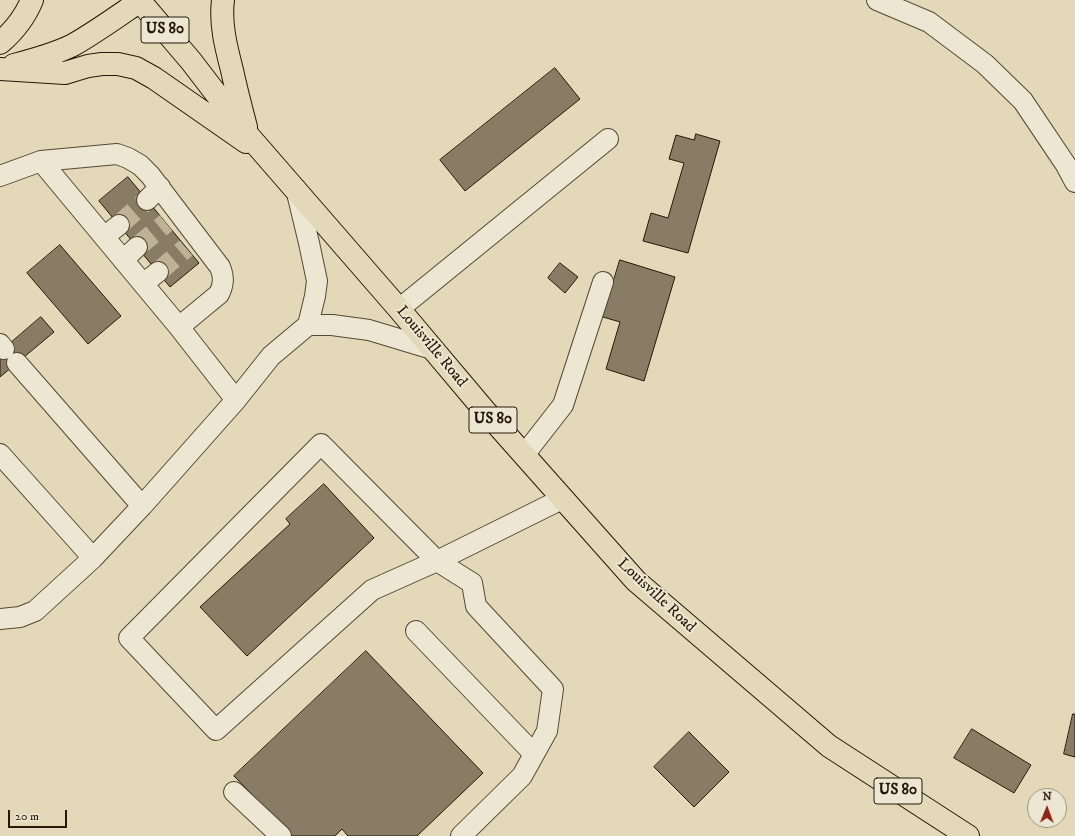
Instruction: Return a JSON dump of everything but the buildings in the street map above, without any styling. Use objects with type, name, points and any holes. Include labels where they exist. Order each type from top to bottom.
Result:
[{"type":"main road","points":[[0,43],[26,14],[32,0]]},
{"type":"main road","points":[[0,68],[23,63],[71,46],[141,0]]},
{"type":"main road","name":"Louisville Road","points":[[141,0],[191,61],[247,134],[296,189],[485,411],[636,581],[829,746],[968,836]]},
{"type":"main road","points":[[223,0],[222,26],[247,134]]},
{"type":"main road","points":[[0,68],[65,73],[88,66],[102,64],[118,64],[136,68],[154,78],[270,159]]},
{"type":"street","points":[[881,1],[929,22],[985,64],[1023,101],[1075,182]]},
{"type":"street","points":[[399,309],[608,139]]},
{"type":"street","points":[[0,176],[41,161],[117,154],[140,165],[150,175],[154,194],[192,242],[220,267],[224,276],[223,287],[219,294],[178,326]]},
{"type":"street","points":[[41,161],[112,231],[150,278],[178,326],[236,400]]},
{"type":"street","points":[[0,619],[20,617],[35,611],[93,558],[142,506],[236,400],[271,356],[308,325],[316,296],[317,281],[310,243],[296,189]]},
{"type":"street","points":[[524,455],[563,405],[603,282]]},
{"type":"street","points":[[308,325],[332,325],[369,330],[432,349]]},
{"type":"street","points":[[7,352],[142,506]]},
{"type":"street","points":[[461,836],[522,776],[547,731],[553,689],[476,606],[472,583],[437,561],[322,444],[129,638],[216,730],[372,590],[437,561],[562,499]]},
{"type":"street","points":[[0,454],[93,558]]},
{"type":"street","points":[[416,631],[534,754]]},
{"type":"street","points":[[234,792],[280,836]]},
{"type":"tunnel","points":[[119,225],[147,200]]},
{"type":"tunnel","points":[[137,247],[166,223]]},
{"type":"tunnel","points":[[158,272],[186,248]]}]
